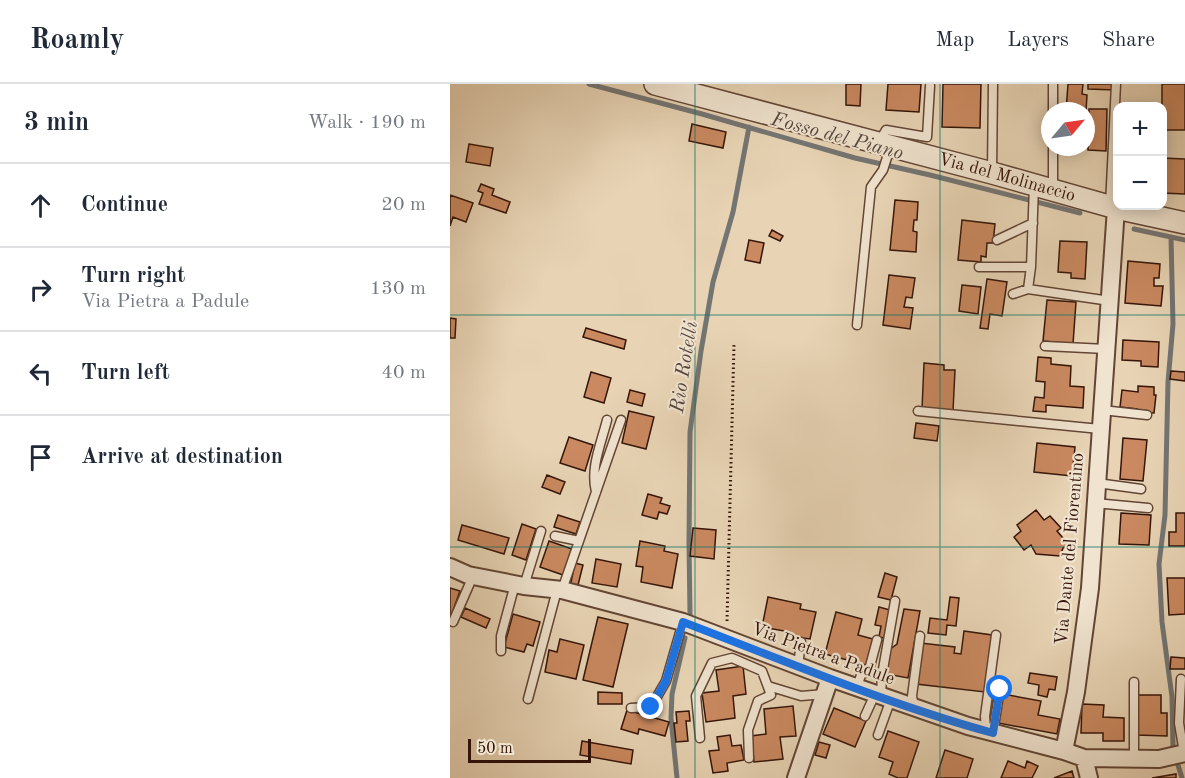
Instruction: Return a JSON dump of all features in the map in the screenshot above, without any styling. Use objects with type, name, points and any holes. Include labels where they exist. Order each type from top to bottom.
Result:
[{"type":"street","name":"Via del Molinaccio","points":[[655,84],[886,148],[992,173],[1039,193],[1113,208]]},
{"type":"street","name":"Via Dante del Fiorentino","points":[[1064,751],[1076,692],[1089,588],[1110,301],[1113,208]]},
{"type":"street","name":"Via del Molinaccio","points":[[1123,210],[1185,223]]},
{"type":"street","name":"Via Pietra a Padule","points":[[450,567],[472,576],[560,590],[683,622],[798,666],[828,686],[857,687],[989,732],[1084,758],[1159,759],[1185,753]]},
{"type":"street","points":[[795,778],[828,686]]},
{"type":"street","points":[[1084,758],[1089,778]]},
{"type":"lane","points":[[992,173],[993,84]]},
{"type":"lane","points":[[1053,84],[1053,102]]},
{"type":"lane","name":"Via Dante del Fiorentino","points":[[1114,156],[1116,84]]},
{"type":"lane","points":[[857,325],[872,187],[883,170],[886,130],[927,137],[930,86]]},
{"type":"lane","points":[[1028,289],[1033,223],[1050,156]]},
{"type":"lane","points":[[997,240],[1033,223]]},
{"type":"lane","points":[[979,267],[1031,267]]},
{"type":"lane","points":[[1012,294],[1028,289],[1110,301]]},
{"type":"lane","points":[[1046,346],[1106,349]]},
{"type":"lane","points":[[1102,410],[1147,415]]},
{"type":"lane","points":[[918,411],[1100,429]]},
{"type":"lane","points":[[596,493],[593,480],[594,469],[607,420]]},
{"type":"lane","points":[[528,699],[560,590],[621,420]]},
{"type":"lane","points":[[1097,483],[1141,489]]},
{"type":"lane","points":[[1095,503],[1148,508]]},
{"type":"lane","points":[[501,651],[501,636],[541,531]]},
{"type":"lane","points":[[555,536],[579,541]]},
{"type":"lane","points":[[453,622],[472,576]]},
{"type":"lane","points":[[878,735],[882,675],[896,601]]},
{"type":"lane","points":[[631,708],[651,707],[666,681],[683,622]]},
{"type":"lane","points":[[989,732],[985,716],[996,635]]},
{"type":"lane","points":[[915,708],[912,696],[920,636]]},
{"type":"lane","points":[[857,687],[861,675],[869,670],[877,640]]},
{"type":"lane","points":[[798,666],[801,642]]},
{"type":"lane","points":[[700,738],[696,696],[712,663],[732,658],[762,671],[771,695],[758,701],[748,730],[749,758]]},
{"type":"lane","points":[[1181,679],[1179,723],[1185,753]]},
{"type":"lane","points":[[1134,682],[1134,759]]},
{"type":"lane","points":[[768,686],[801,696],[828,686]]},
{"type":"lane","points":[[989,732],[1000,689]]},
{"type":"lane","points":[[865,716],[882,696]]},
{"type":"path","points":[[727,638],[734,344]]},
{"type":"building","points":[[846,84],[861,84],[860,106],[846,105]]},
{"type":"building","points":[[888,84],[921,84],[919,112],[886,110]]},
{"type":"building","points":[[943,84],[981,84],[980,128],[942,127]]},
{"type":"building","points":[[1068,84],[1083,84],[1082,94],[1087,95],[1087,102],[1067,102]]},
{"type":"building","points":[[1088,84],[1115,84],[1115,90],[1088,89]]},
{"type":"building","points":[[1162,84],[1185,84],[1185,130],[1167,130],[1167,102],[1162,102]]},
{"type":"building","points":[[1095,109],[1107,109],[1106,151],[1095,150]]},
{"type":"building","points":[[692,124],[726,132],[723,148],[689,141]]},
{"type":"building","points":[[469,144],[493,148],[490,166],[466,162]]},
{"type":"building","points":[[1167,158],[1185,159],[1185,194],[1167,193]]},
{"type":"building","points":[[481,184],[494,189],[492,195],[510,202],[506,213],[479,204],[483,193],[478,191]]},
{"type":"building","points":[[450,195],[473,203],[466,222],[453,217],[450,226]]},
{"type":"building","points":[[895,200],[918,202],[917,220],[914,220],[913,231],[917,232],[916,252],[890,250]]},
{"type":"building","points":[[962,220],[995,224],[993,243],[987,243],[986,257],[981,256],[981,262],[958,260]]},
{"type":"building","points":[[772,230],[783,236],[780,241],[769,236]]},
{"type":"building","points":[[749,240],[764,243],[760,263],[745,260]]},
{"type":"building","points":[[1060,241],[1087,242],[1085,279],[1071,278],[1071,273],[1058,272]]},
{"type":"building","points":[[1128,261],[1160,264],[1159,278],[1154,278],[1154,286],[1163,286],[1161,306],[1125,303]]},
{"type":"building","points":[[889,275],[915,278],[912,298],[906,297],[904,307],[913,308],[910,329],[883,325]]},
{"type":"building","points":[[987,279],[1007,282],[1002,316],[990,314],[988,329],[980,328]]},
{"type":"building","points":[[962,285],[981,287],[978,314],[959,311]]},
{"type":"building","points":[[1047,300],[1076,302],[1073,344],[1043,341]]},
{"type":"building","points":[[450,318],[456,319],[455,338],[450,338]]},
{"type":"building","points":[[586,328],[626,340],[624,349],[583,337]]},
{"type":"building","points":[[1123,340],[1159,342],[1158,367],[1141,366],[1141,361],[1122,360]]},
{"type":"building","points":[[1038,357],[1051,358],[1051,364],[1071,366],[1070,386],[1084,387],[1083,408],[1046,405],[1046,412],[1033,411],[1035,397],[1044,398],[1045,382],[1036,381]]},
{"type":"building","points":[[924,363],[944,365],[944,370],[955,370],[953,411],[922,409]]},
{"type":"building","points":[[1171,371],[1185,372],[1185,381],[1170,379]]},
{"type":"building","points":[[591,372],[611,378],[604,403],[584,397]]},
{"type":"building","points":[[1138,386],[1154,387],[1154,395],[1156,395],[1154,413],[1136,412],[1137,409],[1120,407],[1122,390],[1138,392]]},
{"type":"building","points":[[630,390],[645,394],[642,406],[627,402]]},
{"type":"building","points":[[629,411],[654,417],[646,449],[622,443]]},
{"type":"building","points":[[916,423],[939,426],[937,441],[914,438]]},
{"type":"building","points":[[569,437],[593,445],[585,471],[560,463]]},
{"type":"building","points":[[1123,438],[1147,440],[1143,481],[1120,479]]},
{"type":"building","points":[[1037,443],[1075,447],[1072,476],[1034,472]]},
{"type":"building","points":[[547,475],[565,482],[560,494],[542,487]]},
{"type":"building","points":[[648,494],[662,498],[660,503],[670,506],[667,514],[659,512],[657,519],[642,515]]},
{"type":"building","points":[[1036,510],[1044,520],[1050,516],[1061,528],[1057,531],[1069,545],[1063,548],[1060,556],[1036,554],[1031,545],[1024,550],[1014,537],[1021,531],[1017,525]]},
{"type":"building","points":[[1121,513],[1151,515],[1149,545],[1119,544]]},
{"type":"building","points":[[1176,513],[1185,513],[1185,546],[1169,546],[1169,532],[1176,532]]},
{"type":"building","points":[[558,515],[580,522],[576,534],[554,527]]},
{"type":"building","points":[[522,524],[536,529],[526,560],[512,555]]},
{"type":"building","points":[[462,525],[509,538],[504,554],[458,540]]},
{"type":"building","points":[[693,528],[716,530],[714,559],[690,556]]},
{"type":"building","points":[[549,541],[572,549],[563,575],[540,567]]},
{"type":"building","points":[[640,541],[665,546],[664,551],[678,554],[672,588],[641,582],[643,567],[636,566]]},
{"type":"building","points":[[596,559],[621,564],[617,587],[592,583]]},
{"type":"building","points":[[575,563],[583,565],[577,589],[570,587]]},
{"type":"building","points":[[885,573],[897,577],[891,600],[878,597]]},
{"type":"building","points":[[1167,578],[1185,578],[1185,614],[1169,615]]},
{"type":"building","points":[[450,588],[460,591],[451,616],[450,616]]},
{"type":"building","points":[[768,597],[801,604],[800,609],[816,612],[810,639],[789,636],[790,632],[762,627]]},
{"type":"building","points":[[950,597],[959,598],[956,626],[947,625],[946,635],[928,633],[930,618],[947,620]]},
{"type":"building","points":[[879,607],[890,610],[884,638],[879,637],[881,626],[875,625]]},
{"type":"building","points":[[465,608],[490,619],[486,628],[461,617]]},
{"type":"building","points":[[904,609],[920,611],[908,678],[886,674],[889,650],[897,644]]},
{"type":"building","points":[[836,612],[862,619],[858,635],[873,639],[866,665],[825,654]]},
{"type":"building","points":[[513,614],[540,622],[533,646],[527,644],[524,652],[504,647]]},
{"type":"building","points":[[598,617],[628,624],[613,687],[583,680]]},
{"type":"building","points":[[964,631],[992,635],[985,692],[916,684],[921,643],[955,647],[954,653],[961,654]]},
{"type":"building","points":[[560,639],[584,645],[576,679],[545,672],[549,650],[557,652]]},
{"type":"building","points":[[1171,657],[1185,658],[1185,669],[1170,669]]},
{"type":"building","points":[[743,666],[746,694],[733,696],[735,718],[706,722],[702,693],[719,691],[716,670]]},
{"type":"building","points":[[1030,673],[1057,677],[1055,690],[1049,689],[1047,697],[1038,695],[1039,685],[1028,683]]},
{"type":"building","points":[[598,692],[622,693],[622,704],[598,704]]},
{"type":"building","points":[[1003,694],[1041,701],[1038,715],[1060,719],[1057,734],[998,723]]},
{"type":"building","points":[[1136,695],[1161,695],[1161,713],[1167,713],[1167,736],[1136,735]]},
{"type":"building","points":[[1082,704],[1104,705],[1103,717],[1124,718],[1124,741],[1103,741],[1103,733],[1081,733]]},
{"type":"building","points":[[793,706],[796,736],[780,737],[783,759],[754,762],[751,736],[766,734],[764,709]]},
{"type":"building","points":[[834,708],[866,721],[855,747],[823,734]]},
{"type":"building","points":[[627,710],[669,722],[665,736],[639,729],[638,734],[621,729]]},
{"type":"building","points":[[689,711],[690,721],[686,721],[688,741],[676,742],[674,723],[677,723],[676,712]]},
{"type":"building","points":[[888,731],[919,742],[907,778],[898,778],[889,774],[893,762],[879,757]]},
{"type":"building","points":[[730,735],[732,746],[741,745],[744,760],[727,763],[728,771],[713,773],[709,751],[719,750],[717,737]]},
{"type":"building","points":[[582,741],[633,750],[631,764],[580,755]]},
{"type":"building","points":[[819,742],[830,745],[826,758],[815,755]]},
{"type":"building","points":[[945,750],[973,759],[967,778],[936,778]]},
{"type":"building","points":[[1008,761],[1025,768],[1027,761],[1038,766],[1032,778],[1001,778]]},
{"type":"building","points":[[1072,771],[1074,778],[1054,778]]},
{"type":"building","points":[[1176,774],[1176,778],[1152,778]]},
{"type":"waterway","name":"Fosso del Piano","points":[[589,84],[855,158],[1080,213]]},
{"type":"waterway","name":"Rio Rotelli","points":[[690,615],[690,432],[713,282],[733,212],[749,127]]},
{"type":"waterway","name":"Fosso del Piano","points":[[1134,229],[1185,240]]},
{"type":"waterway","points":[[1171,237],[1173,324],[1168,382],[1165,515],[1159,564],[1162,622],[1172,697],[1173,746]]},
{"type":"waterway","name":"Rio Rotelli","points":[[677,778],[671,718],[672,694],[685,638]]},
{"type":"waterway","points":[[1178,765],[1182,778]]},
{"type":"route","points":[[651,707],[666,681],[683,622],[830,678],[993,733],[1000,689]]}]
